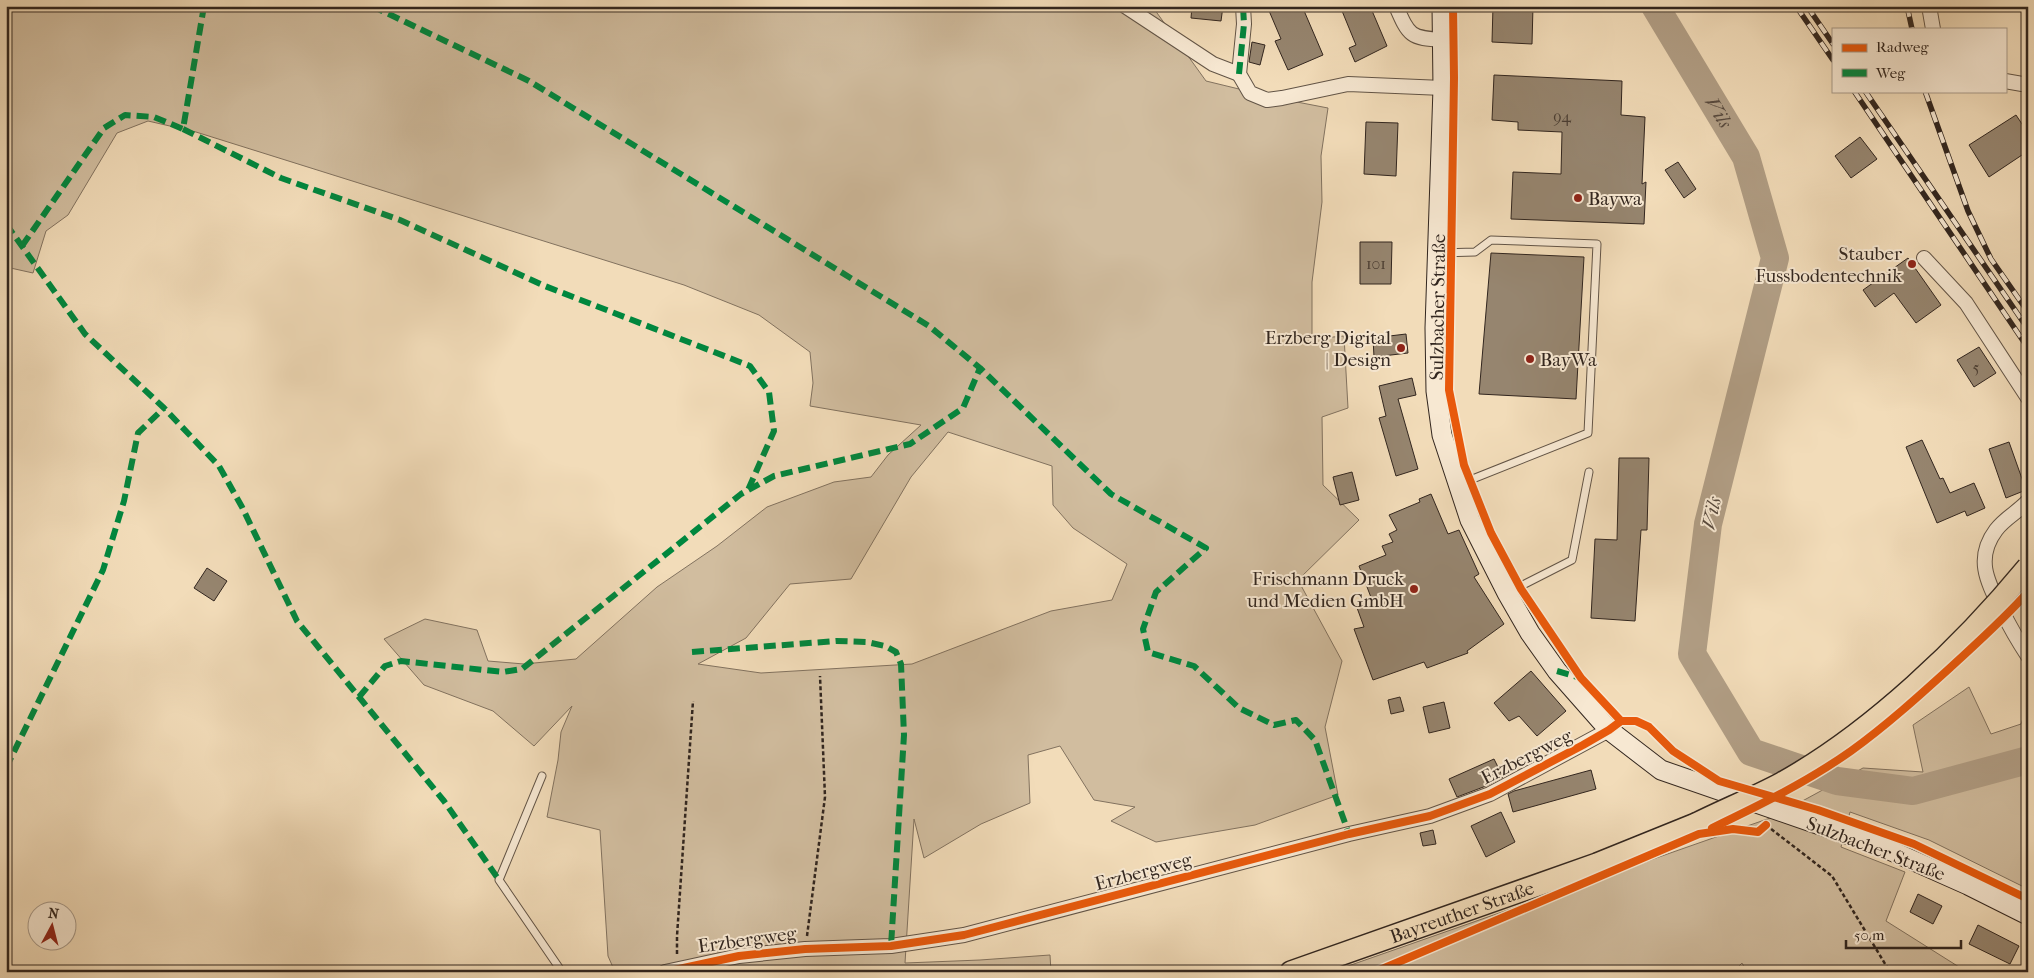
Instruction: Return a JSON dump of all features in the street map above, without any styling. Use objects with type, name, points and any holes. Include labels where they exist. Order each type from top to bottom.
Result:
[{"type":"main road","name":"Sulzbacher Straße","points":[[1442,6],[1443,88],[1436,254],[1436,391],[1442,435],[1470,520],[1530,634],[1557,671],[1609,730],[1661,770],[1878,845],[2028,914]]},
{"type":"main road","name":"Bayreuther Straße","points":[[1291,972],[1588,867],[1696,824],[1782,783],[1858,732],[1913,686],[1958,644],[2028,566]]},
{"type":"street","points":[[1125,6],[1213,64],[1239,74]]},
{"type":"street","points":[[1242,6],[1244,24],[1239,74],[1250,93],[1267,100],[1348,84],[1443,88]]},
{"type":"street","points":[[1396,6],[1406,28],[1419,38],[1443,40]]},
{"type":"street","points":[[1929,6],[1933,28]]},
{"type":"street","points":[[2006,81],[2028,85]]},
{"type":"street","points":[[1924,258],[1966,303],[2028,398]]},
{"type":"street","points":[[2028,501],[1996,530],[1988,544],[1984,565],[1987,582],[2014,634],[2028,656]]},
{"type":"street","name":"Erzbergweg","points":[[671,970],[738,956],[805,949],[891,946],[964,935],[1349,834],[1430,816],[1490,794],[1609,730]]},
{"type":"lane","points":[[1436,254],[1475,252],[1491,240],[1597,244],[1588,433],[1457,485]]},
{"type":"lane","points":[[1507,593],[1572,560],[1589,472]]},
{"type":"lane","points":[[542,776],[499,880],[562,972]]},
{"type":"path","points":[[805,949],[825,797],[820,676]]},
{"type":"path","points":[[671,970],[677,936],[693,701]]},
{"type":"path","points":[[1758,832],[1766,825],[1832,876],[1890,972]]},
{"type":"shaded area","points":[[6,6],[1152,6],[1206,81],[1328,108],[1321,156],[1322,202],[1312,282],[1312,339],[1344,336],[1348,408],[1322,417],[1323,485],[1359,520],[1298,580],[1342,661],[1325,727],[1338,795],[1255,825],[1156,842],[1111,821],[1135,807],[1094,800],[1060,746],[1028,755],[1030,803],[981,824],[924,858],[914,819],[905,963],[1050,955],[1051,972],[615,972],[608,956],[600,830],[547,817],[558,760],[561,732],[572,706],[534,746],[493,711],[424,685],[384,639],[425,619],[477,630],[488,661],[524,664],[576,659],[657,587],[717,546],[767,507],[834,482],[871,477],[888,455],[921,425],[810,406],[813,383],[810,352],[759,315],[684,285],[196,132],[148,121],[117,133],[68,215],[46,231],[33,273],[6,267]],"holes":[[[948,432],[1052,466],[1053,505],[1073,528],[1127,564],[1112,600],[1051,611],[912,664],[761,673],[698,664],[746,638],[790,584],[851,579],[911,477]]]},
{"type":"shaded area","points":[[1969,687],[1991,734],[2021,724],[2028,703],[2028,889],[1929,840],[1850,812],[1841,847],[1905,872],[1886,921],[1967,972],[1747,972],[1742,963],[1733,972],[1331,972],[1773,817],[1863,768],[1923,772],[1913,725]]},
{"type":"building","points":[[1192,6],[1223,6],[1221,21],[1191,18]]},
{"type":"building","points":[[1267,6],[1302,6],[1323,55],[1288,70],[1275,41],[1281,39]]},
{"type":"building","points":[[1340,6],[1370,6],[1387,46],[1355,62],[1349,48],[1356,45]]},
{"type":"building","points":[[1493,6],[1533,6],[1532,44],[1492,42]]},
{"type":"building","points":[[1252,42],[1265,45],[1260,65],[1249,62]]},
{"type":"building","points":[[1494,75],[1622,81],[1621,115],[1645,117],[1642,184],[1646,182],[1644,224],[1511,219],[1513,172],[1561,174],[1562,132],[1518,130],[1518,122],[1492,120]]},
{"type":"building","points":[[2016,115],[2028,133],[2028,151],[1989,177],[1969,145]]},
{"type":"building","points":[[1366,122],[1398,123],[1396,176],[1364,174]]},
{"type":"building","points":[[1860,137],[1877,159],[1851,178],[1835,156]]},
{"type":"building","points":[[1678,162],[1696,189],[1684,198],[1665,170]]},
{"type":"building","points":[[1360,242],[1392,242],[1391,284],[1360,284]]},
{"type":"building","name":"BayWa","points":[[1491,253],[1584,257],[1576,399],[1479,394]]},
{"type":"building","points":[[1908,258],[1941,305],[1916,323],[1894,293],[1875,307],[1863,290]]},
{"type":"building","points":[[1406,334],[1408,353],[1374,357],[1373,338]]},
{"type":"building","points":[[1979,347],[1996,373],[1974,387],[1957,360]]},
{"type":"building","points":[[1412,378],[1416,395],[1398,399],[1418,469],[1396,476],[1379,418],[1386,416],[1379,386]]},
{"type":"building","points":[[1922,440],[1940,479],[1943,478],[1950,493],[1974,483],[1985,508],[1967,516],[1965,511],[1937,523],[1906,447]]},
{"type":"building","points":[[2009,442],[2026,490],[2006,498],[1989,449]]},
{"type":"building","points":[[1619,458],[1649,458],[1647,530],[1641,530],[1635,621],[1591,618],[1595,539],[1617,540]]},
{"type":"building","points":[[1352,472],[1359,500],[1340,505],[1333,477]]},
{"type":"building","name":"Frischmann Druck und Medien GmbH","points":[[1431,494],[1448,534],[1459,530],[1479,574],[1474,577],[1504,624],[1467,651],[1468,653],[1427,668],[1424,662],[1373,680],[1354,629],[1364,627],[1356,605],[1372,600],[1359,566],[1386,555],[1382,546],[1393,542],[1389,534],[1397,530],[1389,515],[1420,502],[1419,499]]},
{"type":"building","points":[[207,568],[227,581],[214,601],[194,588]]},
{"type":"building","points":[[1531,671],[1566,711],[1537,736],[1519,716],[1509,721],[1494,703]]},
{"type":"building","points":[[1400,697],[1404,711],[1391,714],[1388,700]]},
{"type":"building","points":[[1444,702],[1450,728],[1429,733],[1423,707]]},
{"type":"building","points":[[1494,759],[1503,777],[1457,797],[1449,779]]},
{"type":"building","points":[[1591,770],[1596,789],[1513,812],[1508,794]]},
{"type":"building","points":[[1501,812],[1515,842],[1486,857],[1471,826]]},
{"type":"building","points":[[1433,830],[1436,844],[1423,846],[1420,833]]},
{"type":"building","points":[[1918,894],[1942,906],[1933,924],[1910,912]]},
{"type":"building","points":[[1978,925],[2019,946],[2010,964],[1969,944]]},
{"type":"waterway","name":"Vils","points":[[1655,6],[1746,157],[1775,258],[1708,524],[1692,654],[1751,752],[1837,781],[1913,791],[2028,760]]},
{"type":"railway","points":[[1796,6],[1832,59]]},
{"type":"railway","points":[[1807,6],[1832,43]]},
{"type":"railway","points":[[1907,6],[1912,28]]},
{"type":"railway","points":[[1855,92],[2028,348]]},
{"type":"railway","points":[[1866,92],[2028,329]]},
{"type":"railway","points":[[1925,92],[1968,211],[1991,259],[2028,312]]},
{"type":"marked path","points":[[22,246],[104,128],[125,115],[154,117],[183,129],[204,6]]},
{"type":"marked path","points":[[372,6],[529,81],[929,326],[980,368],[1111,494],[1206,548],[1156,592],[1143,629],[1148,652],[1194,666],[1239,708],[1274,725],[1296,720],[1315,740],[1349,834]]},
{"type":"marked path","points":[[1239,74],[1244,24],[1243,6]]},
{"type":"marked path","points":[[183,129],[281,178],[400,220],[545,286],[750,366],[769,392],[774,431],[748,490]]},
{"type":"marked path","points":[[6,224],[85,334],[164,408],[219,466],[242,507],[297,621],[444,801],[499,880]]},
{"type":"marked path","points":[[359,697],[385,666],[401,661],[503,672],[522,669],[741,494],[774,476],[910,444],[963,408],[980,368]]},
{"type":"marked path","points":[[6,768],[103,570],[124,501],[138,433],[164,408]]},
{"type":"marked path","points":[[692,652],[836,641],[867,642],[885,646],[896,652],[901,664],[904,735],[891,946]]},
{"type":"marked path","points":[[1557,671],[1581,678]]},
{"type":"cycle path","points":[[1453,6],[1454,78],[1449,390],[1464,465],[1491,533],[1521,589],[1581,678],[1621,721]]},
{"type":"cycle path","points":[[1712,828],[1800,783],[1851,751],[1903,710],[1952,666],[2001,621],[2028,592]]},
{"type":"cycle path","points":[[665,972],[739,956],[805,949],[891,946],[964,935],[1349,834],[1430,816],[1490,794],[1583,745],[1621,721],[1636,721],[1649,727],[1673,751],[1719,781],[1818,810],[1914,844],[2028,899]]},
{"type":"cycle path","points":[[1375,972],[1699,834],[1733,829],[1758,832],[1766,825]]},
{"type":"place","name":"Baywa","points":[[1578,198]]},
{"type":"place","name":"Stauber Fussbodentechnik","points":[[1912,264]]},
{"type":"place","name":"Erzberg Digital | Design","points":[[1401,348]]},
{"type":"place","name":"BayWa","points":[[1530,359]]},
{"type":"place","name":"Frischmann Druck und Medien GmbH","points":[[1414,589]]}]
